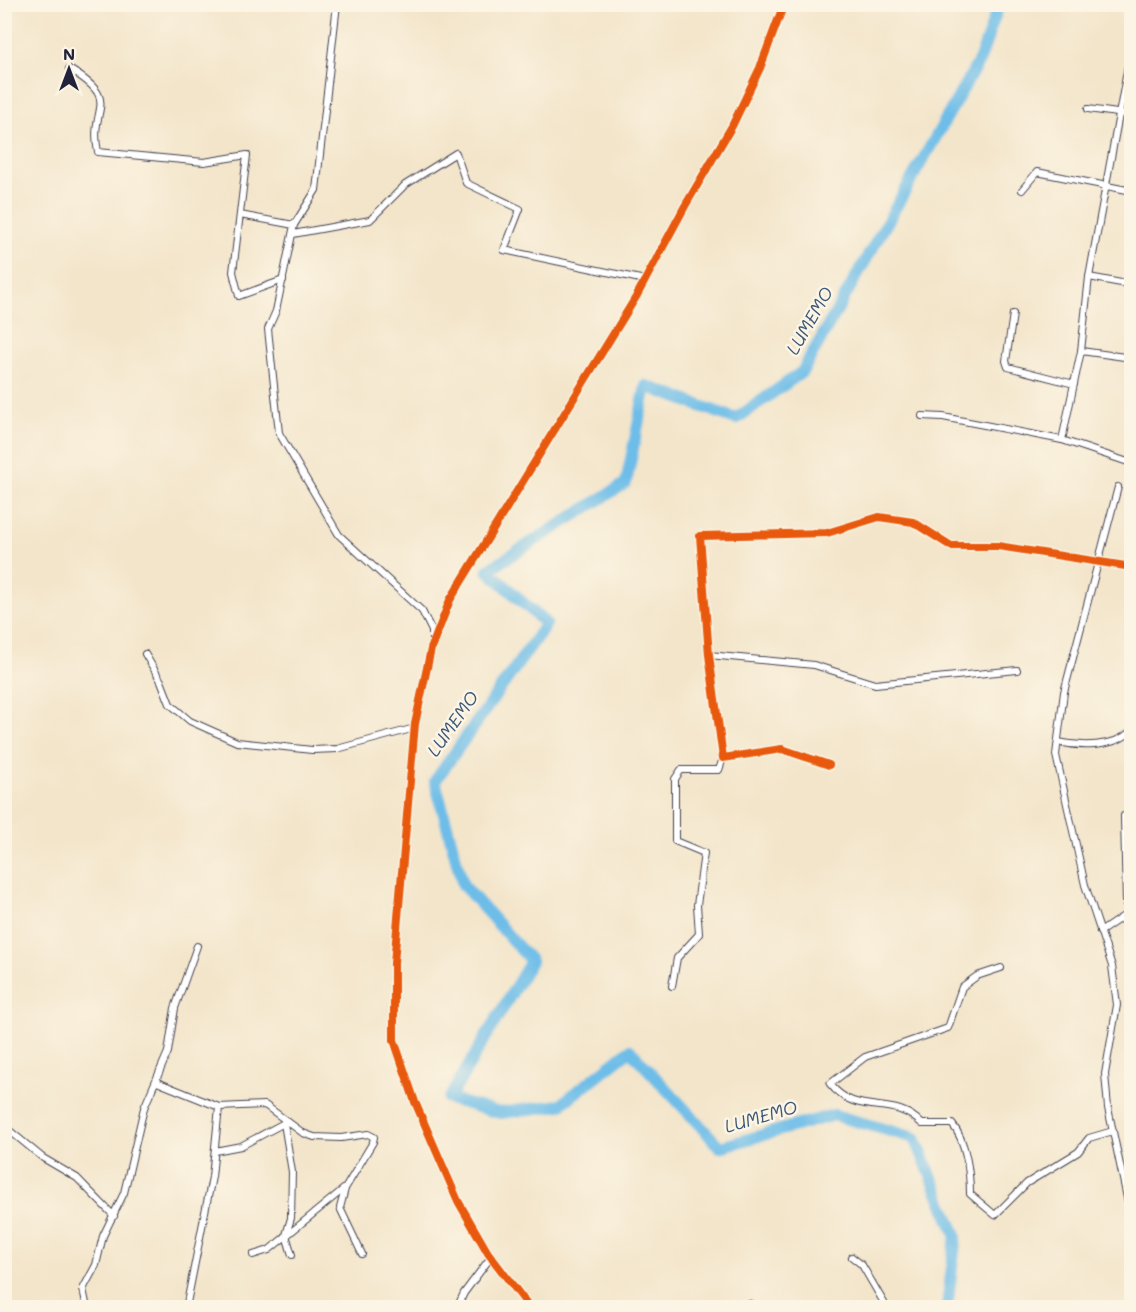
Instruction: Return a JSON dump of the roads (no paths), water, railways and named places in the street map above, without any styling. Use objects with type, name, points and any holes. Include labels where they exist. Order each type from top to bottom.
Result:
[{"type":"street","points":[[337,4],[316,190],[294,225],[283,280],[267,334],[279,433],[339,534],[422,611],[432,631],[431,649],[415,728],[394,963],[394,1040],[415,1102],[458,1201],[491,1257],[530,1308]]},
{"type":"street","points":[[431,649],[450,600],[645,280],[732,126],[760,68],[784,4]]},
{"type":"street","points":[[1062,440],[1082,351],[1089,276],[1131,44]]},
{"type":"street","points":[[69,69],[97,88],[102,99],[94,135],[98,152],[204,162],[247,154],[233,272],[239,296],[283,280]]},
{"type":"street","points":[[1088,109],[1131,115]]},
{"type":"street","points":[[293,234],[370,220],[405,185],[456,153],[466,183],[520,209],[504,250],[645,280]]},
{"type":"street","points":[[1022,190],[1037,172],[1131,191]]},
{"type":"street","points":[[240,215],[294,225]]},
{"type":"street","points":[[1089,276],[1131,285]]},
{"type":"street","points":[[1013,314],[1006,361],[1008,367],[1074,384]]},
{"type":"street","points":[[1082,351],[1131,358]]},
{"type":"street","points":[[922,416],[943,417],[1062,440],[1128,462],[1131,456]]},
{"type":"street","points":[[1118,488],[1064,692],[1056,755],[1067,812],[1100,932],[1112,966],[1117,1005],[1105,1074],[1113,1131],[1131,1222]]},
{"type":"street","points":[[672,986],[677,958],[699,934],[697,905],[704,853],[675,842],[675,779],[681,770],[719,770],[723,758],[709,655],[700,536],[827,533],[879,517],[913,522],[951,546],[998,546],[1131,567]]},
{"type":"street","points":[[144,654],[161,681],[170,704],[190,721],[237,742],[312,750],[337,749],[415,728]]},
{"type":"street","points":[[709,655],[814,665],[875,684],[1017,670]]},
{"type":"street","points":[[1058,742],[1076,746],[1121,740],[1131,731]]},
{"type":"street","points":[[723,758],[782,750],[830,765]]},
{"type":"street","points":[[1100,932],[1130,911],[1126,904],[1124,816]]},
{"type":"street","points":[[87,1308],[83,1289],[96,1265],[103,1236],[124,1193],[144,1108],[168,1052],[175,1008],[197,946]]},
{"type":"street","points":[[1001,968],[977,976],[962,987],[948,1028],[865,1057],[830,1084],[841,1097],[855,1104],[889,1105],[915,1117],[922,1124],[952,1124],[961,1134],[970,1172],[970,1194],[995,1215],[1027,1183],[1078,1152],[1089,1138],[1113,1131]]},
{"type":"street","points":[[157,1082],[219,1107],[265,1105],[286,1122],[314,1137],[341,1138],[368,1134],[374,1137],[346,1187],[340,1208],[362,1254]]},
{"type":"street","points":[[186,1308],[215,1151],[219,1107]]},
{"type":"street","points":[[215,1151],[241,1146],[286,1122]]},
{"type":"street","points":[[286,1122],[292,1172],[291,1218],[286,1235],[292,1255]]},
{"type":"street","points":[[4,1126],[43,1158],[77,1178],[114,1216]]},
{"type":"street","points":[[253,1255],[269,1250],[346,1187]]},
{"type":"street","points":[[457,1308],[464,1293],[491,1257]]},
{"type":"street","points":[[852,1257],[862,1265],[887,1308]]},
{"type":"street","points":[[750,1304],[760,1308]]},
{"type":"waterway","name":"LUMEMO","points":[[947,1308],[956,1235],[915,1138],[834,1115],[720,1147],[630,1050],[560,1105],[500,1113],[449,1099],[531,961],[463,885],[435,781],[546,624],[488,570],[626,483],[646,386],[736,419],[802,372],[980,59],[999,4]]}]
